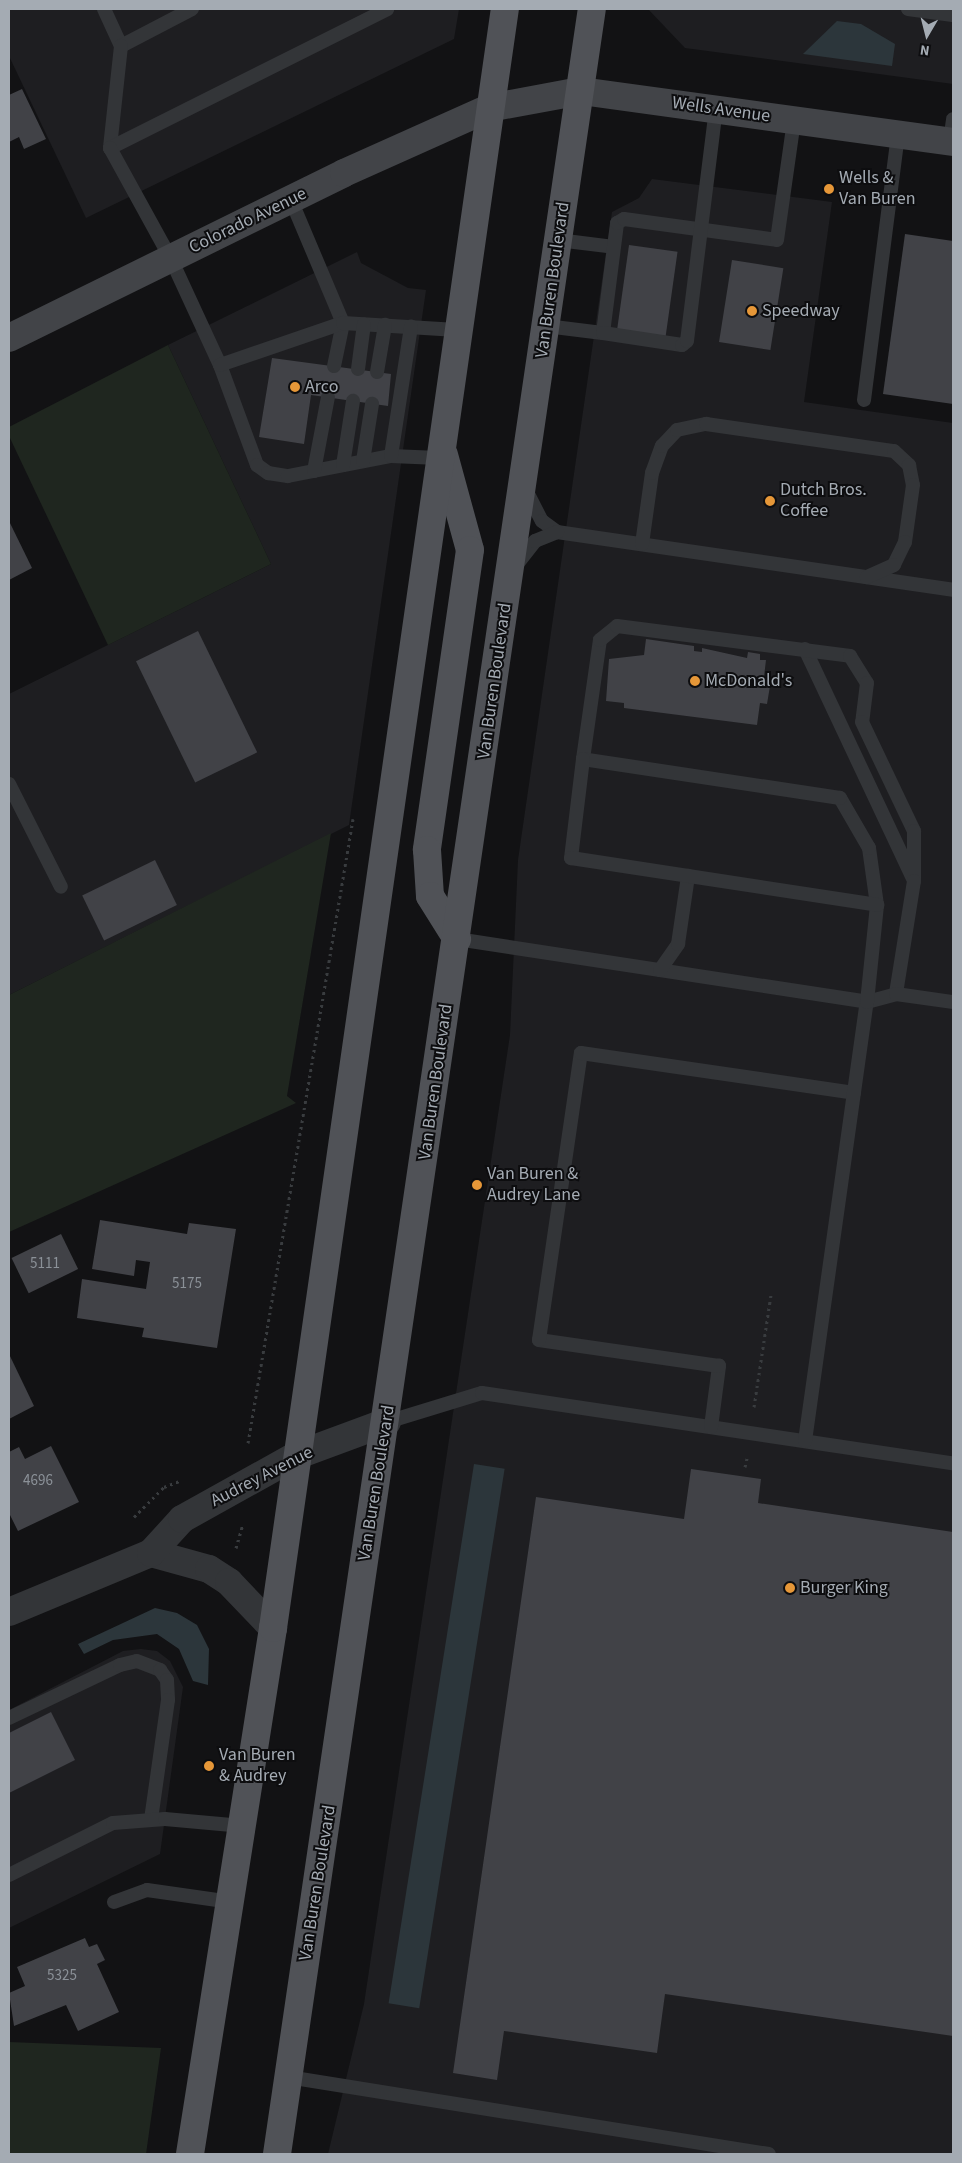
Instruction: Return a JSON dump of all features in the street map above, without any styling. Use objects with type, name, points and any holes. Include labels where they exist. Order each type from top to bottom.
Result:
[{"type":"main road","points":[[190,2154],[273,1628],[294,1456],[505,9]]},
{"type":"main road","name":"Van Buren Boulevard","points":[[277,2154],[387,1422],[592,9]]},
{"type":"main road","points":[[440,451],[470,550],[427,850],[430,896],[457,939]]},
{"type":"street","name":"Wells Avenue","points":[[490,108],[581,91],[898,134],[952,134]]},
{"type":"street","name":"Colorado Avenue","points":[[9,338],[291,200],[490,108]]},
{"type":"street","name":"Audrey Avenue","points":[[9,1612],[151,1553],[182,1519],[294,1456],[387,1422]]},
{"type":"street","points":[[151,1553],[209,1569],[229,1582],[273,1628]]},
{"type":"lane","points":[[104,9],[121,46],[110,148],[171,259],[220,365],[257,465],[268,473],[288,476],[391,456],[440,451]]},
{"type":"lane","points":[[121,46],[192,9]]},
{"type":"lane","points":[[110,148],[387,9]]},
{"type":"lane","points":[[908,9],[953,15]]},
{"type":"lane","points":[[546,326],[603,332],[682,345],[687,341],[716,109]]},
{"type":"lane","points":[[603,332],[617,223],[624,219],[777,240],[794,120]]},
{"type":"lane","points":[[864,400],[898,134]]},
{"type":"lane","points":[[291,200],[342,323],[334,366]]},
{"type":"lane","points":[[558,240],[614,247]]},
{"type":"lane","points":[[220,365],[342,323],[457,330]]},
{"type":"lane","points":[[358,369],[364,324]]},
{"type":"lane","points":[[377,372],[385,325]]},
{"type":"lane","points":[[391,456],[410,327]]},
{"type":"lane","points":[[314,471],[328,398]]},
{"type":"lane","points":[[343,465],[353,401]]},
{"type":"lane","points":[[363,461],[372,404]]},
{"type":"lane","points":[[642,544],[652,473],[662,446],[677,430],[706,424],[894,451],[909,465],[913,485],[905,542],[894,565],[866,577]]},
{"type":"lane","points":[[523,485],[542,521],[557,532],[953,590]]},
{"type":"lane","points":[[510,577],[527,548],[557,532]]},
{"type":"lane","points":[[877,905],[571,858],[600,640],[617,626],[850,656],[866,683],[862,722],[914,831],[914,881],[896,994]]},
{"type":"lane","points":[[805,649],[914,881]]},
{"type":"lane","points":[[583,759],[840,798],[869,848],[877,905],[867,1002],[805,1441]]},
{"type":"lane","points":[[9,784],[61,887]]},
{"type":"lane","points":[[660,970],[678,944],[688,876]]},
{"type":"lane","points":[[457,939],[867,1002],[896,994],[953,1002]]},
{"type":"lane","points":[[711,1427],[719,1366],[539,1340],[581,1053],[854,1093]]},
{"type":"lane","points":[[387,1422],[482,1393],[953,1463]]},
{"type":"lane","points":[[9,1718],[120,1665],[137,1661],[160,1670],[167,1680],[168,1700],[151,1819]]},
{"type":"lane","points":[[9,1875],[113,1823],[151,1819],[243,1826]]},
{"type":"lane","points":[[114,1902],[147,1890],[231,1902]]},
{"type":"lane","points":[[288,2077],[769,2154]]},
{"type":"path","points":[[245,1445],[252,1440],[353,819]]},
{"type":"path","points":[[746,1467],[771,1294]]},
{"type":"path","points":[[134,1517],[164,1487],[190,1477]]},
{"type":"shaded area","points":[[9,9],[459,9],[454,39],[86,218],[9,56]]},
{"type":"shaded area","points":[[648,9],[953,9],[953,84],[685,48]]},
{"type":"shaded area","points":[[837,21],[861,24],[895,44],[892,66],[803,54]]},
{"type":"shaded area","points":[[652,179],[832,202],[804,402],[953,423],[953,2154],[328,2154],[364,2004],[510,1035],[518,860],[612,212],[639,198]]},
{"type":"shaded area","points":[[357,252],[361,263],[408,288],[426,290],[349,825],[9,995],[9,694],[271,564],[168,345]]},
{"type":"shaded area","points":[[168,345],[271,564],[108,645],[9,436],[9,427]]},
{"type":"shaded area","points":[[331,833],[287,1096],[296,1103],[9,1232],[9,995]]},
{"type":"shaded area","points":[[474,1464],[505,1469],[419,2008],[389,2003]]},
{"type":"shaded area","points":[[155,1608],[177,1613],[197,1625],[209,1649],[208,1685],[193,1681],[179,1649],[157,1634],[113,1640],[84,1654],[78,1644]]},
{"type":"shaded area","points":[[141,1649],[157,1651],[170,1661],[183,1687],[160,1854],[9,1928],[9,1710],[123,1651]]},
{"type":"shaded area","points":[[9,2042],[161,2048],[146,2154],[9,2154]]},
{"type":"building","points":[[22,89],[46,139],[24,149],[19,137],[9,142],[9,95]]},
{"type":"building","points":[[905,234],[953,241],[953,404],[883,394]]},
{"type":"building","points":[[629,245],[678,252],[666,336],[617,329]]},
{"type":"building","points":[[732,260],[783,268],[770,350],[719,342]]},
{"type":"building","points":[[272,358],[391,374],[388,406],[311,395],[304,444],[259,437]]},
{"type":"building","points":[[9,521],[32,568],[9,580]]},
{"type":"building","points":[[198,631],[257,752],[195,783],[136,661]]},
{"type":"building","points":[[646,639],[694,646],[694,651],[702,652],[702,648],[747,658],[748,652],[760,654],[760,660],[766,660],[763,685],[770,686],[767,704],[760,703],[757,725],[624,708],[624,703],[606,701],[609,659],[644,655]]},
{"type":"building","points":[[155,860],[177,905],[104,940],[82,896]]},
{"type":"building","points":[[100,1220],[187,1234],[189,1223],[236,1229],[217,1348],[142,1337],[144,1328],[77,1318],[82,1279],[146,1289],[150,1262],[136,1260],[134,1276],[92,1269]]},
{"type":"building","points":[[61,1234],[78,1269],[29,1293],[12,1258]]},
{"type":"building","points":[[9,1354],[34,1406],[9,1419]]},
{"type":"building","points":[[51,1446],[79,1502],[18,1531],[9,1513],[9,1452],[19,1447],[25,1459]]},
{"type":"building","points":[[691,1469],[761,1479],[758,1503],[953,1532],[953,2036],[665,1994],[657,2053],[504,2031],[497,2080],[453,2073],[536,1497],[684,1519]]},
{"type":"building","points":[[51,1712],[75,1760],[9,1793],[9,1733]]},
{"type":"building","points":[[85,1938],[89,1947],[97,1944],[105,1960],[97,1964],[119,2012],[78,2031],[66,2005],[14,2026],[9,1993],[25,1986],[17,1967]]},
{"type":"place","name":"Wells & Van Buren","points":[[829,189]]},
{"type":"place","name":"Speedway","points":[[752,311]]},
{"type":"place","name":"Arco","points":[[295,387]]},
{"type":"place","name":"Dutch Bros. Coffee","points":[[770,501]]},
{"type":"place","name":"McDonald's","points":[[695,681]]},
{"type":"place","name":"Van Buren & Audrey Lane","points":[[477,1185]]},
{"type":"place","name":"Burger King","points":[[790,1588]]},
{"type":"place","name":"Van Buren & Audrey","points":[[209,1766]]}]
